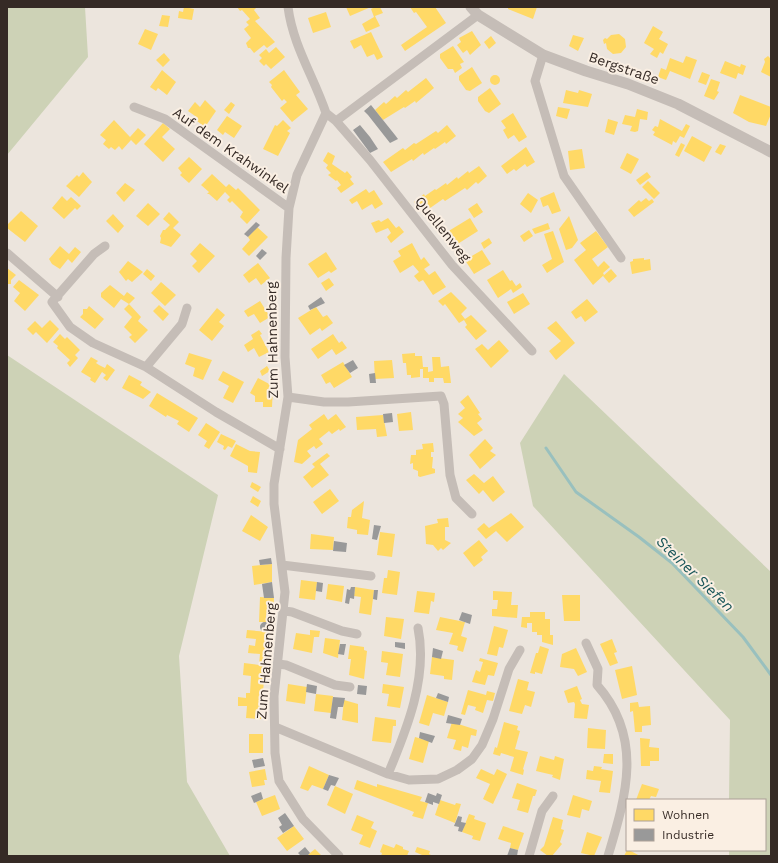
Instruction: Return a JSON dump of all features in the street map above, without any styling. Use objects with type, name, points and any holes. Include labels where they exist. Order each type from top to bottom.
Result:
[{"type":"street","points":[[288,7],[300,54],[320,93],[326,113]]},
{"type":"street","points":[[336,121],[474,11]]},
{"type":"street","name":"Bergstraße","points":[[474,11],[543,55],[586,71],[628,84],[678,104],[771,152]]},
{"type":"street","points":[[543,55],[536,82],[564,176],[621,258]]},
{"type":"street","name":"Auf dem Krahwinkel","points":[[134,107],[165,119],[289,208]]},
{"type":"street","name":"Quellenweg","points":[[326,113],[336,121],[378,170],[452,265],[532,351]]},
{"type":"street","name":"Zum Hahnenberg","points":[[326,113],[297,175],[289,208],[286,258],[285,357],[288,397],[274,484],[274,504],[285,592],[285,611],[274,696],[275,753],[279,781],[303,819],[339,856]]},
{"type":"street","points":[[105,246],[94,254],[58,297],[52,302],[70,327],[93,343],[146,367],[216,412],[280,449]]},
{"type":"street","points":[[7,253],[58,297]]},
{"type":"street","points":[[146,367],[182,324],[187,308]]},
{"type":"street","points":[[288,397],[324,402],[348,402],[441,396],[444,404],[450,475],[456,498],[472,514]]},
{"type":"street","points":[[282,565],[371,576]]},
{"type":"street","points":[[285,611],[292,612],[342,631],[357,634]]},
{"type":"street","points":[[388,774],[404,736],[412,710],[422,647],[418,628]]},
{"type":"street","points":[[586,643],[598,670],[597,685],[608,697],[619,721],[627,753],[627,780],[624,803],[608,856]]},
{"type":"street","points":[[275,727],[388,774],[409,780],[438,778],[457,770],[472,759],[482,745],[489,732],[509,669],[520,650]]},
{"type":"street","points":[[278,664],[286,665],[335,685],[350,687]]},
{"type":"street","points":[[529,856],[542,811],[553,796]]},
{"type":"green space","points":[[7,7],[85,7],[88,57],[7,155]]},
{"type":"green space","points":[[7,355],[218,495],[179,656],[187,782],[230,856],[7,856]]},
{"type":"green space","points":[[564,374],[771,572],[771,856],[729,856],[729,851],[766,851],[766,799],[729,799],[730,720],[533,506],[520,443]]},
{"type":"building: Wohnen","points":[[184,7],[194,9],[192,20],[178,18],[179,11],[183,12]]},
{"type":"building: Wohnen","points":[[237,7],[257,7],[254,10],[260,18],[255,21],[275,42],[267,48],[264,45],[254,53],[250,48],[248,48],[246,43],[251,38],[244,29],[249,25],[246,22],[250,19]]},
{"type":"building: Wohnen","points":[[346,7],[371,7],[350,16]]},
{"type":"building: Wohnen","points":[[380,7],[383,13],[375,16],[380,26],[366,32],[362,24],[374,17],[371,9]]},
{"type":"building: Wohnen","points":[[410,7],[435,7],[446,23],[405,51],[401,45],[427,27],[416,12],[414,13]]},
{"type":"building: Wohnen","points":[[508,7],[537,7],[533,19],[508,9]]},
{"type":"building: Wohnen","points":[[326,12],[331,27],[313,33],[308,18]]},
{"type":"building: Wohnen","points":[[162,15],[170,16],[168,27],[159,26]]},
{"type":"building: Wohnen","points":[[653,26],[663,32],[659,39],[668,44],[663,54],[660,52],[657,58],[650,54],[654,49],[644,43]]},
{"type":"building: Wohnen","points":[[145,29],[158,34],[151,50],[138,44]]},
{"type":"building: Wohnen","points":[[472,31],[481,45],[470,55],[467,50],[463,53],[457,45],[461,42],[459,38]]},
{"type":"building: Wohnen","points":[[371,32],[383,57],[377,60],[374,54],[367,57],[361,45],[354,49],[350,41]]},
{"type":"building: Wohnen","points":[[619,34],[625,39],[626,47],[621,53],[613,54],[607,49],[606,43],[604,44],[603,40],[605,38],[607,39],[611,35]]},
{"type":"building: Wohnen","points":[[573,35],[584,38],[578,51],[569,46]]},
{"type":"building: Wohnen","points":[[491,36],[496,43],[489,49],[484,42]]},
{"type":"building: Wohnen","points":[[453,46],[464,62],[460,64],[462,68],[455,73],[453,69],[448,69],[440,58],[440,54]]},
{"type":"building: Wohnen","points":[[276,47],[285,57],[271,69],[266,64],[264,66],[259,61],[262,58],[259,55],[266,49],[269,53]]},
{"type":"building: Wohnen","points":[[164,53],[170,60],[163,67],[156,60]]},
{"type":"building: Wohnen","points":[[686,56],[697,60],[690,79],[670,71],[666,80],[658,77],[661,68],[666,70],[670,58],[683,63]]},
{"type":"building: Wohnen","points":[[768,56],[771,59],[771,77],[761,72],[765,62],[764,59]]},
{"type":"building: Wohnen","points":[[725,61],[740,67],[741,64],[746,66],[743,75],[738,73],[736,79],[720,73]]},
{"type":"building: Wohnen","points":[[472,67],[482,83],[470,91],[466,90],[459,80],[459,76]]},
{"type":"building: Wohnen","points":[[162,70],[176,82],[167,95],[158,88],[156,91],[150,87]]},
{"type":"building: Wohnen","points":[[284,70],[300,92],[296,95],[308,109],[292,122],[280,108],[287,102],[284,99],[282,101],[269,82]]},
{"type":"building: Wohnen","points":[[702,72],[710,75],[706,85],[698,82]]},
{"type":"building: Wohnen","points":[[493,75],[497,75],[499,76],[499,84],[493,85],[490,82],[490,78]]},
{"type":"building: Wohnen","points":[[426,78],[434,88],[416,103],[415,101],[383,120],[375,110],[384,102],[386,104],[395,96],[397,98],[406,90],[408,92]]},
{"type":"building: Wohnen","points":[[711,79],[720,82],[717,91],[719,92],[714,100],[704,96]]},
{"type":"building: Wohnen","points":[[490,88],[501,104],[489,113],[485,111],[478,101],[478,97]]},
{"type":"building: Wohnen","points":[[566,90],[578,93],[579,90],[592,94],[588,107],[563,103]]},
{"type":"building: Wohnen","points":[[740,95],[771,107],[771,114],[766,126],[749,122],[733,113]]},
{"type":"building: Wohnen","points":[[205,100],[216,111],[205,127],[197,121],[198,118],[188,111],[195,102],[200,107]]},
{"type":"building: Wohnen","points":[[231,102],[235,105],[229,114],[224,110]]},
{"type":"building: Wohnen","points":[[558,107],[570,109],[567,119],[556,116]]},
{"type":"building: Wohnen","points":[[637,109],[648,112],[647,120],[640,119],[638,131],[630,131],[632,126],[622,124],[625,115],[635,117]]},
{"type":"building: Wohnen","points":[[513,113],[527,137],[519,142],[514,135],[508,139],[503,130],[506,128],[501,121]]},
{"type":"building: Wohnen","points":[[227,116],[242,126],[234,138],[225,132],[223,135],[217,130]]},
{"type":"building: Wohnen","points":[[608,119],[618,122],[614,135],[605,132]]},
{"type":"building: Wohnen","points":[[660,119],[682,131],[686,124],[690,126],[684,138],[680,136],[676,143],[673,141],[672,145],[653,135],[655,132],[652,130],[655,126],[658,127]]},
{"type":"building: Wohnen","points":[[114,120],[130,137],[138,128],[146,135],[136,145],[131,140],[122,150],[119,146],[115,150],[111,147],[109,149],[103,144],[106,140],[100,135]]},
{"type":"building: Wohnen","points":[[283,120],[291,128],[287,131],[290,133],[278,156],[263,149],[275,125],[277,126]]},
{"type":"building: Wohnen","points":[[163,123],[170,129],[162,137],[175,149],[163,162],[144,144]]},
{"type":"building: Wohnen","points":[[447,125],[456,136],[446,144],[445,142],[424,155],[423,153],[413,161],[412,159],[391,172],[383,162],[403,148],[405,150],[414,143],[416,144],[436,131],[438,133]]},
{"type":"building: Wohnen","points":[[692,136],[712,147],[704,162],[684,151]]},
{"type":"building: Wohnen","points":[[681,143],[685,145],[679,157],[675,155]]},
{"type":"building: Wohnen","points":[[720,144],[726,146],[721,155],[715,152]]},
{"type":"building: Wohnen","points":[[526,147],[535,162],[527,167],[525,164],[516,171],[514,169],[507,174],[501,166]]},
{"type":"building: Wohnen","points":[[582,149],[585,168],[570,170],[568,151]]},
{"type":"building: Wohnen","points":[[328,152],[335,156],[332,164],[345,173],[347,171],[352,177],[350,179],[354,184],[341,193],[337,188],[341,185],[337,180],[336,181],[328,175],[331,173],[326,168],[328,165],[323,161]]},
{"type":"building: Wohnen","points":[[627,153],[639,159],[631,174],[620,168]]},
{"type":"building: Wohnen","points":[[189,157],[202,169],[189,183],[180,175],[182,173],[178,168]]},
{"type":"building: Wohnen","points":[[479,166],[487,176],[478,184],[476,182],[467,190],[465,188],[445,201],[443,199],[423,213],[414,202],[424,194],[425,196],[446,183],[447,185],[457,177],[458,179],[468,171],[469,173]]},
{"type":"building: Wohnen","points":[[83,172],[92,182],[79,197],[66,186],[77,175],[79,177]]},
{"type":"building: Wohnen","points":[[647,172],[651,177],[640,185],[636,180]]},
{"type":"building: Wohnen","points":[[212,174],[226,187],[229,184],[236,190],[238,188],[260,210],[247,224],[240,217],[243,212],[232,201],[230,203],[227,200],[230,197],[225,192],[217,201],[207,194],[209,192],[201,185]]},
{"type":"building: Wohnen","points":[[648,181],[660,193],[654,199],[642,187]]},
{"type":"building: Wohnen","points":[[125,183],[135,190],[124,202],[116,193]]},
{"type":"building: Wohnen","points":[[366,189],[369,193],[374,190],[383,204],[375,209],[372,204],[362,210],[357,201],[352,204],[349,200]]},
{"type":"building: Wohnen","points":[[554,192],[561,211],[552,214],[548,205],[543,207],[540,198]]},
{"type":"building: Wohnen","points":[[528,193],[538,200],[531,213],[520,204]]},
{"type":"building: Wohnen","points":[[62,196],[67,201],[71,197],[81,206],[77,210],[75,208],[64,219],[52,208]]},
{"type":"building: Wohnen","points":[[646,198],[649,201],[652,199],[654,202],[634,217],[628,210],[639,200],[641,202]]},
{"type":"building: Wohnen","points":[[148,203],[160,214],[148,226],[136,216]]},
{"type":"building: Wohnen","points":[[477,203],[483,212],[474,218],[468,209]]},
{"type":"building: Wohnen","points":[[21,211],[38,226],[25,242],[7,228],[7,225]]},
{"type":"building: Wohnen","points":[[169,212],[179,222],[173,228],[181,235],[171,247],[160,243],[160,236],[163,230],[170,225],[163,219]]},
{"type":"building: Wohnen","points":[[113,214],[124,226],[118,233],[106,221]]},
{"type":"building: Wohnen","points":[[569,216],[578,240],[572,248],[566,250],[559,229]]},
{"type":"building: Wohnen","points":[[388,218],[396,228],[399,226],[404,232],[391,243],[387,237],[391,233],[388,228],[376,233],[371,223],[379,220],[381,222]]},
{"type":"building: Wohnen","points":[[470,218],[478,231],[456,245],[447,232]]},
{"type":"building: Wohnen","points":[[548,223],[550,229],[535,234],[532,229]]},
{"type":"building: Wohnen","points":[[257,227],[268,237],[249,256],[242,249],[250,240],[248,237]]},
{"type":"building: Wohnen","points":[[529,230],[533,236],[524,242],[520,236]]},
{"type":"building: Wohnen","points":[[553,231],[564,262],[547,273],[542,265],[552,259],[544,234]]},
{"type":"building: Wohnen","points":[[596,231],[608,247],[592,259],[598,267],[604,261],[610,267],[593,285],[574,260],[586,250],[580,243]]},
{"type":"building: Wohnen","points":[[489,238],[492,243],[484,249],[481,243]]},
{"type":"building: Wohnen","points":[[200,243],[215,256],[199,273],[192,266],[197,261],[190,254]]},
{"type":"building: Wohnen","points":[[412,243],[421,260],[424,257],[430,265],[424,269],[429,275],[435,271],[446,287],[433,295],[423,280],[419,282],[414,276],[419,272],[413,265],[400,273],[393,261],[401,256],[398,251]]},
{"type":"building: Wohnen","points":[[60,246],[69,254],[75,247],[81,252],[72,263],[68,259],[60,269],[52,264],[49,259]]},
{"type":"building: Wohnen","points":[[482,250],[491,264],[474,274],[465,260]]},
{"type":"building: Wohnen","points":[[326,252],[337,269],[331,273],[329,271],[318,278],[308,264]]},
{"type":"building: Wohnen","points":[[644,258],[644,260],[650,259],[651,270],[632,274],[630,262],[633,261],[633,259]]},
{"type":"building: Wohnen","points":[[128,261],[143,272],[132,282],[128,279],[126,281],[119,272]]},
{"type":"building: Wohnen","points":[[258,263],[270,278],[261,285],[256,278],[249,283],[243,275]]},
{"type":"building: Wohnen","points":[[7,268],[16,275],[11,280],[11,284],[7,284]]},
{"type":"building: Wohnen","points":[[147,269],[155,276],[151,281],[143,274]]},
{"type":"building: Wohnen","points":[[611,269],[617,276],[609,283],[603,276]]},
{"type":"building: Wohnen","points":[[503,270],[510,281],[512,280],[516,286],[520,283],[522,287],[513,293],[511,289],[498,298],[487,280]]},
{"type":"building: Wohnen","points":[[329,278],[334,285],[326,291],[321,283]]},
{"type":"building: Wohnen","points":[[19,280],[39,295],[25,311],[14,301],[20,293],[13,287]]},
{"type":"building: Wohnen","points":[[161,282],[176,295],[165,306],[151,293]]},
{"type":"building: Wohnen","points":[[110,285],[124,296],[127,292],[135,298],[129,304],[121,299],[114,308],[101,297],[101,293]]},
{"type":"building: Wohnen","points":[[451,292],[467,308],[461,314],[465,319],[471,315],[487,331],[476,340],[465,327],[467,325],[464,320],[459,323],[445,304],[443,306],[438,301]]},
{"type":"building: Wohnen","points":[[523,293],[530,304],[514,314],[507,302]]},
{"type":"building: Wohnen","points":[[587,299],[598,312],[585,322],[581,316],[576,319],[571,312]]},
{"type":"building: Wohnen","points":[[260,301],[270,317],[260,323],[254,314],[248,317],[244,311]]},
{"type":"building: Wohnen","points":[[129,304],[141,317],[138,321],[148,330],[135,343],[129,337],[132,335],[124,327],[132,317],[124,309]]},
{"type":"building: Wohnen","points":[[159,305],[169,314],[163,321],[153,311]]},
{"type":"building: Wohnen","points":[[89,306],[104,319],[95,329],[80,317],[83,314],[83,309],[87,309]]},
{"type":"building: Wohnen","points":[[316,307],[323,317],[327,315],[333,323],[322,331],[320,328],[310,335],[298,318]]},
{"type":"building: Wohnen","points":[[217,308],[225,315],[219,322],[224,326],[212,341],[199,330]]},
{"type":"building: Wohnen","points":[[50,320],[59,329],[47,343],[36,332],[33,335],[27,329],[35,321],[42,328]]},
{"type":"building: Wohnen","points":[[556,321],[575,343],[556,360],[549,351],[561,341],[547,328]]},
{"type":"building: Wohnen","points":[[259,330],[269,352],[259,357],[254,348],[248,352],[244,345],[253,339],[251,335]]},
{"type":"building: Wohnen","points":[[60,334],[65,339],[67,337],[80,350],[75,355],[78,358],[70,367],[67,363],[70,360],[57,348],[58,346],[53,342]]},
{"type":"building: Wohnen","points":[[333,334],[339,343],[342,341],[347,348],[336,355],[332,349],[318,359],[311,349]]},
{"type":"building: Wohnen","points":[[499,340],[509,351],[491,368],[475,349],[482,344],[488,350]]},
{"type":"building: Wohnen","points":[[189,353],[212,360],[203,380],[193,376],[195,368],[185,364]]},
{"type":"building: Wohnen","points":[[415,353],[415,356],[422,356],[423,367],[428,367],[428,372],[433,371],[432,357],[440,357],[441,367],[449,366],[451,383],[444,383],[443,378],[434,378],[434,382],[429,382],[429,378],[423,378],[423,369],[420,369],[420,377],[411,378],[411,375],[407,375],[406,363],[403,363],[402,354]]},
{"type":"building: Wohnen","points":[[91,357],[98,361],[96,363],[99,365],[105,368],[107,364],[115,370],[107,381],[103,378],[106,375],[102,372],[95,383],[90,380],[91,378],[81,372]]},
{"type":"building: Wohnen","points":[[392,360],[394,378],[375,379],[374,361]]},
{"type":"building: Wohnen","points":[[343,362],[352,377],[334,388],[330,382],[326,384],[321,375]]},
{"type":"building: Wohnen","points":[[267,366],[270,371],[262,376],[260,371]]},
{"type":"building: Wohnen","points":[[223,371],[244,382],[233,403],[223,398],[229,386],[218,380]]},
{"type":"building: Wohnen","points":[[129,375],[142,382],[140,385],[151,392],[143,399],[122,388]]},
{"type":"building: Wohnen","points":[[258,378],[273,386],[272,407],[263,407],[263,402],[255,402],[255,396],[250,393]]},
{"type":"building: Wohnen","points":[[157,393],[198,418],[189,432],[177,424],[179,421],[167,415],[166,417],[149,406]]},
{"type":"building: Wohnen","points":[[468,395],[480,413],[478,414],[482,419],[477,423],[483,430],[474,436],[458,422],[463,418],[458,414],[465,408],[460,402]]},
{"type":"building: Wohnen","points":[[411,412],[413,430],[399,431],[397,414]]},
{"type":"building: Wohnen","points":[[324,414],[328,420],[336,414],[346,427],[340,431],[339,429],[332,434],[329,431],[319,439],[323,444],[316,449],[314,446],[307,451],[311,456],[302,464],[294,462],[298,440],[312,429],[309,425]]},
{"type":"building: Wohnen","points":[[383,415],[387,436],[377,437],[376,429],[357,430],[356,417]]},
{"type":"building: Wohnen","points":[[206,423],[220,432],[209,449],[204,446],[207,441],[198,435]]},
{"type":"building: Wohnen","points":[[221,434],[236,441],[232,448],[228,446],[225,450],[223,449],[224,446],[217,442]]},
{"type":"building: Wohnen","points":[[485,439],[493,448],[490,451],[496,455],[480,469],[469,455]]},
{"type":"building: Wohnen","points":[[433,443],[434,452],[431,452],[431,457],[433,457],[432,468],[435,469],[435,473],[420,477],[418,476],[418,471],[413,469],[413,463],[410,464],[411,455],[416,455],[416,450],[423,449],[422,444]]},
{"type":"building: Wohnen","points":[[236,444],[250,451],[260,452],[257,473],[248,472],[248,466],[230,456]]},
{"type":"building: Wohnen","points":[[327,453],[330,456],[320,464],[329,475],[312,488],[303,477],[315,467],[312,464]]},
{"type":"building: Wohnen","points":[[474,474],[484,483],[493,476],[505,492],[493,502],[483,490],[479,494],[466,480]]},
{"type":"building: Wohnen","points":[[252,482],[261,487],[258,492],[250,487]]},
{"type":"building: Wohnen","points":[[330,489],[339,501],[322,514],[313,502]]},
{"type":"building: Wohnen","points":[[253,496],[261,501],[258,507],[250,502]]},
{"type":"building: Wohnen","points":[[364,501],[362,518],[370,520],[368,535],[357,534],[357,530],[347,528],[348,517],[351,517],[352,510]]},
{"type":"building: Wohnen","points":[[511,513],[524,527],[507,542],[496,531],[486,539],[477,529],[484,523],[489,528]]},
{"type":"building: Wohnen","points":[[251,515],[268,527],[260,541],[242,531]]},
{"type":"building: Wohnen","points":[[448,518],[449,527],[445,527],[445,540],[451,543],[443,550],[441,548],[438,551],[433,545],[426,544],[425,526],[438,523],[437,519]]},
{"type":"building: Wohnen","points":[[380,532],[395,534],[392,557],[377,555]]},
{"type":"building: Wohnen","points":[[311,534],[334,537],[333,550],[310,549]]},
{"type":"building: Wohnen","points":[[479,540],[488,551],[481,557],[483,560],[474,567],[463,553]]},
{"type":"building: Wohnen","points":[[272,564],[272,582],[254,585],[252,566]]},
{"type":"building: Wohnen","points":[[388,570],[400,572],[397,595],[382,593],[384,578],[387,578]]},
{"type":"building: Wohnen","points":[[301,580],[317,582],[315,600],[299,598]]},
{"type":"building: Wohnen","points":[[328,584],[344,586],[342,602],[326,599]]},
{"type":"building: Wohnen","points":[[355,587],[374,590],[371,615],[359,613],[361,597],[354,596]]},
{"type":"building: Wohnen","points":[[417,591],[435,593],[434,602],[431,601],[429,614],[414,612]]},
{"type":"building: Wohnen","points":[[493,591],[512,592],[511,605],[518,605],[517,618],[492,616],[492,609],[497,609],[498,600],[493,600]]},
{"type":"building: Wohnen","points":[[562,595],[580,595],[580,621],[564,621]]},
{"type":"building: Wohnen","points":[[260,597],[274,598],[273,615],[266,615],[266,622],[259,622]]},
{"type":"building: Wohnen","points":[[530,612],[545,612],[545,619],[550,619],[550,635],[553,635],[553,645],[542,642],[542,635],[537,635],[537,632],[532,632],[532,623],[527,623],[527,628],[521,627],[522,617],[530,617]]},
{"type":"building: Wohnen","points":[[386,617],[404,619],[401,639],[384,636]]},
{"type":"building: Wohnen","points":[[440,617],[465,622],[461,636],[467,638],[463,652],[457,650],[458,646],[449,644],[453,633],[436,630]]},
{"type":"building: Wohnen","points":[[494,626],[508,630],[503,648],[499,647],[497,656],[487,654]]},
{"type":"building: Wohnen","points":[[247,630],[269,632],[265,653],[269,653],[267,666],[265,666],[261,719],[246,718],[247,706],[238,706],[238,697],[246,698],[246,693],[250,693],[251,676],[243,675],[244,663],[259,665],[260,654],[248,653],[249,645],[255,646],[256,639],[246,638]]},
{"type":"building: Wohnen","points":[[310,630],[320,631],[319,637],[314,637],[312,653],[293,649],[296,633],[310,635]]},
{"type":"building: Wohnen","points":[[325,638],[340,640],[338,658],[323,653]]},
{"type":"building: Wohnen","points":[[612,639],[617,652],[614,653],[618,663],[610,666],[600,644]]},
{"type":"building: Wohnen","points":[[350,645],[364,647],[364,650],[367,651],[364,679],[349,675],[351,659],[348,659]]},
{"type":"building: Wohnen","points":[[540,646],[549,649],[542,674],[535,672],[535,674],[530,673],[536,653],[538,653]]},
{"type":"building: Wohnen","points":[[576,648],[587,672],[578,676],[574,669],[560,667],[562,654]]},
{"type":"building: Wohnen","points":[[382,651],[403,654],[400,677],[386,675],[388,663],[381,662]]},
{"type":"building: Wohnen","points":[[432,657],[454,660],[452,680],[444,679],[444,676],[430,674]]},
{"type":"building: Wohnen","points":[[480,658],[498,663],[494,676],[488,675],[485,685],[472,682],[476,670],[480,672],[483,662],[479,661]]},
{"type":"building: Wohnen","points":[[632,666],[637,695],[622,699],[615,670]]},
{"type":"building: Wohnen","points":[[518,679],[529,682],[527,690],[535,692],[531,707],[525,705],[522,714],[509,711]]},
{"type":"building: Wohnen","points":[[288,684],[307,687],[305,704],[286,701]]},
{"type":"building: Wohnen","points":[[383,684],[404,687],[400,708],[387,706],[389,694],[382,693]]},
{"type":"building: Wohnen","points":[[577,686],[582,699],[580,700],[582,704],[589,705],[587,719],[574,718],[575,704],[574,702],[568,703],[564,691]]},
{"type":"building: Wohnen","points":[[468,690],[486,695],[487,691],[495,693],[493,701],[487,700],[483,713],[475,710],[476,707],[468,705],[465,715],[461,714]]},
{"type":"building: Wohnen","points":[[316,694],[333,696],[331,713],[314,711]]},
{"type":"building: Wohnen","points":[[427,695],[448,702],[444,716],[433,713],[429,726],[419,723]]},
{"type":"building: Wohnen","points":[[344,700],[358,704],[358,723],[342,720]]},
{"type":"building: Wohnen","points":[[638,702],[639,707],[650,706],[651,725],[642,726],[642,732],[635,732],[633,711],[630,712],[630,703]]},
{"type":"building: Wohnen","points":[[375,717],[396,720],[396,726],[393,726],[391,743],[372,741]]},
{"type":"building: Wohnen","points":[[452,722],[477,730],[476,736],[471,735],[468,748],[462,746],[461,751],[453,749],[456,740],[447,738]]},
{"type":"building: Wohnen","points":[[504,722],[518,726],[517,730],[520,731],[515,749],[528,752],[523,769],[523,775],[510,771],[514,757],[501,753],[500,756],[493,754],[495,747],[497,748]]},
{"type":"building: Wohnen","points":[[588,728],[606,730],[605,749],[587,748]]},
{"type":"building: Wohnen","points":[[249,734],[263,734],[263,753],[249,753]]},
{"type":"building: Wohnen","points":[[415,737],[429,741],[423,763],[409,759]]},
{"type":"building: Wohnen","points":[[640,738],[650,739],[649,747],[659,748],[659,761],[650,761],[650,766],[641,766]]},
{"type":"building: Wohnen","points":[[604,754],[613,754],[613,764],[603,763]]},
{"type":"building: Wohnen","points":[[540,756],[554,760],[555,756],[564,759],[560,780],[552,777],[553,775],[536,771]]},
{"type":"building: Wohnen","points":[[309,766],[329,775],[323,789],[312,785],[308,791],[300,788]]},
{"type":"building: Wohnen","points":[[594,766],[613,771],[610,793],[599,792],[601,781],[586,779],[587,770],[593,771]]},
{"type":"building: Wohnen","points":[[265,769],[267,780],[264,780],[265,785],[252,787],[249,772]]},
{"type":"building: Wohnen","points":[[481,769],[494,775],[497,769],[507,774],[493,804],[483,799],[490,784],[476,778]]},
{"type":"building: Wohnen","points":[[357,780],[377,787],[377,784],[422,797],[420,801],[428,803],[423,819],[412,816],[414,812],[354,789]]},
{"type":"building: Wohnen","points":[[517,783],[537,790],[535,796],[533,796],[528,813],[517,810],[520,800],[512,798]]},
{"type":"building: Wohnen","points":[[642,784],[659,789],[656,797],[651,796],[650,799],[636,799]]},
{"type":"building: Wohnen","points":[[335,786],[353,794],[345,814],[327,805]]},
{"type":"building: Wohnen","points":[[275,795],[280,809],[262,816],[256,802]]},
{"type":"building: Wohnen","points":[[573,795],[592,801],[589,811],[582,809],[580,818],[567,815]]},
{"type":"building: Wohnen","points":[[440,800],[455,805],[456,803],[461,804],[455,823],[435,815]]},
{"type":"building: Wohnen","points":[[469,814],[475,816],[474,819],[486,823],[480,841],[472,839],[473,836],[462,832]]},
{"type":"building: Wohnen","points":[[357,815],[374,822],[371,828],[377,831],[370,848],[359,844],[363,835],[351,830]]},
{"type":"building: Wohnen","points":[[553,817],[563,820],[561,829],[564,830],[560,842],[562,844],[552,856],[548,856],[540,850],[544,846]]},
{"type":"building: Wohnen","points":[[294,826],[304,839],[287,851],[277,838]]},
{"type":"building: Wohnen","points":[[503,826],[524,833],[518,850],[510,848],[511,843],[498,839]]},
{"type":"building: Wohnen","points":[[587,832],[602,837],[594,856],[581,853]]},
{"type":"building: Wohnen","points":[[383,844],[394,848],[396,844],[409,851],[407,856],[381,856],[382,853],[380,852]]},
{"type":"building: Wohnen","points":[[417,847],[430,851],[429,854],[433,856],[422,856],[415,852]]},
{"type":"building: Wohnen","points":[[315,849],[322,856],[307,856],[310,853]]},
{"type":"building: Wohnen","points":[[626,851],[631,851],[640,856],[624,856]]},
{"type":"building: Industrie","points":[[371,105],[398,139],[390,143],[364,111]]},
{"type":"building: Industrie","points":[[360,125],[378,149],[370,153],[353,130]]},
{"type":"building: Industrie","points":[[256,222],[260,225],[248,237],[244,234]]},
{"type":"building: Industrie","points":[[262,249],[267,253],[260,260],[256,256]]},
{"type":"building: Industrie","points":[[321,297],[325,303],[310,310],[308,306]]},
{"type":"building: Industrie","points":[[353,360],[358,368],[350,373],[344,365]]},
{"type":"building: Industrie","points":[[375,373],[376,383],[370,383],[369,374]]},
{"type":"building: Industrie","points":[[392,413],[393,422],[384,423],[383,414]]},
{"type":"building: Industrie","points":[[374,525],[381,526],[377,540],[372,539]]},
{"type":"building: Industrie","points":[[334,541],[347,543],[346,552],[333,551]]},
{"type":"building: Industrie","points":[[271,558],[272,564],[260,565],[259,560]]},
{"type":"building: Industrie","points":[[272,582],[274,598],[264,598],[262,584]]},
{"type":"building: Industrie","points":[[317,582],[323,583],[322,592],[316,591]]},
{"type":"building: Industrie","points":[[351,587],[355,587],[354,599],[350,598],[349,604],[345,603],[347,589],[350,590]]},
{"type":"building: Industrie","points":[[374,590],[378,590],[377,600],[373,599]]},
{"type":"building: Industrie","points":[[462,612],[472,615],[470,624],[459,620]]},
{"type":"building: Industrie","points":[[263,622],[267,622],[269,623],[269,631],[263,632],[260,629],[260,625]]},
{"type":"building: Industrie","points":[[395,642],[405,643],[405,649],[395,647]]},
{"type":"building: Industrie","points":[[340,644],[346,644],[344,655],[338,654]]},
{"type":"building: Industrie","points":[[433,648],[443,651],[441,659],[432,657]]},
{"type":"building: Industrie","points":[[307,684],[317,686],[316,694],[306,692]]},
{"type":"building: Industrie","points":[[358,685],[367,686],[366,695],[357,694]]},
{"type":"building: Industrie","points":[[438,693],[449,697],[448,702],[436,698]]},
{"type":"building: Industrie","points":[[333,697],[345,698],[343,707],[338,707],[336,719],[330,718]]},
{"type":"building: Industrie","points":[[448,715],[462,719],[460,725],[446,723]]},
{"type":"building: Industrie","points":[[420,732],[435,736],[432,743],[419,738]]},
{"type":"building: Industrie","points":[[263,758],[265,766],[254,768],[252,760]]},
{"type":"building: Industrie","points":[[329,775],[339,778],[335,786],[331,785],[328,791],[323,789]]},
{"type":"building: Industrie","points":[[261,792],[263,799],[254,803],[251,796]]},
{"type":"building: Industrie","points":[[428,793],[436,796],[437,793],[442,795],[439,804],[433,802],[433,805],[425,802]]},
{"type":"building: Industrie","points":[[285,813],[294,826],[283,833],[279,827],[282,825],[278,818]]},
{"type":"building: Industrie","points":[[458,816],[462,817],[461,822],[466,823],[462,832],[458,831],[459,827],[454,826]]},
{"type":"building: Industrie","points":[[305,847],[310,853],[307,856],[301,856],[298,853]]},
{"type":"building: Industrie","points":[[510,848],[518,850],[517,856],[507,856]]},
{"type":"waterway","name":"Steiner Siefen","points":[[546,448],[576,492],[639,537],[672,563],[743,637],[771,675]]}]
